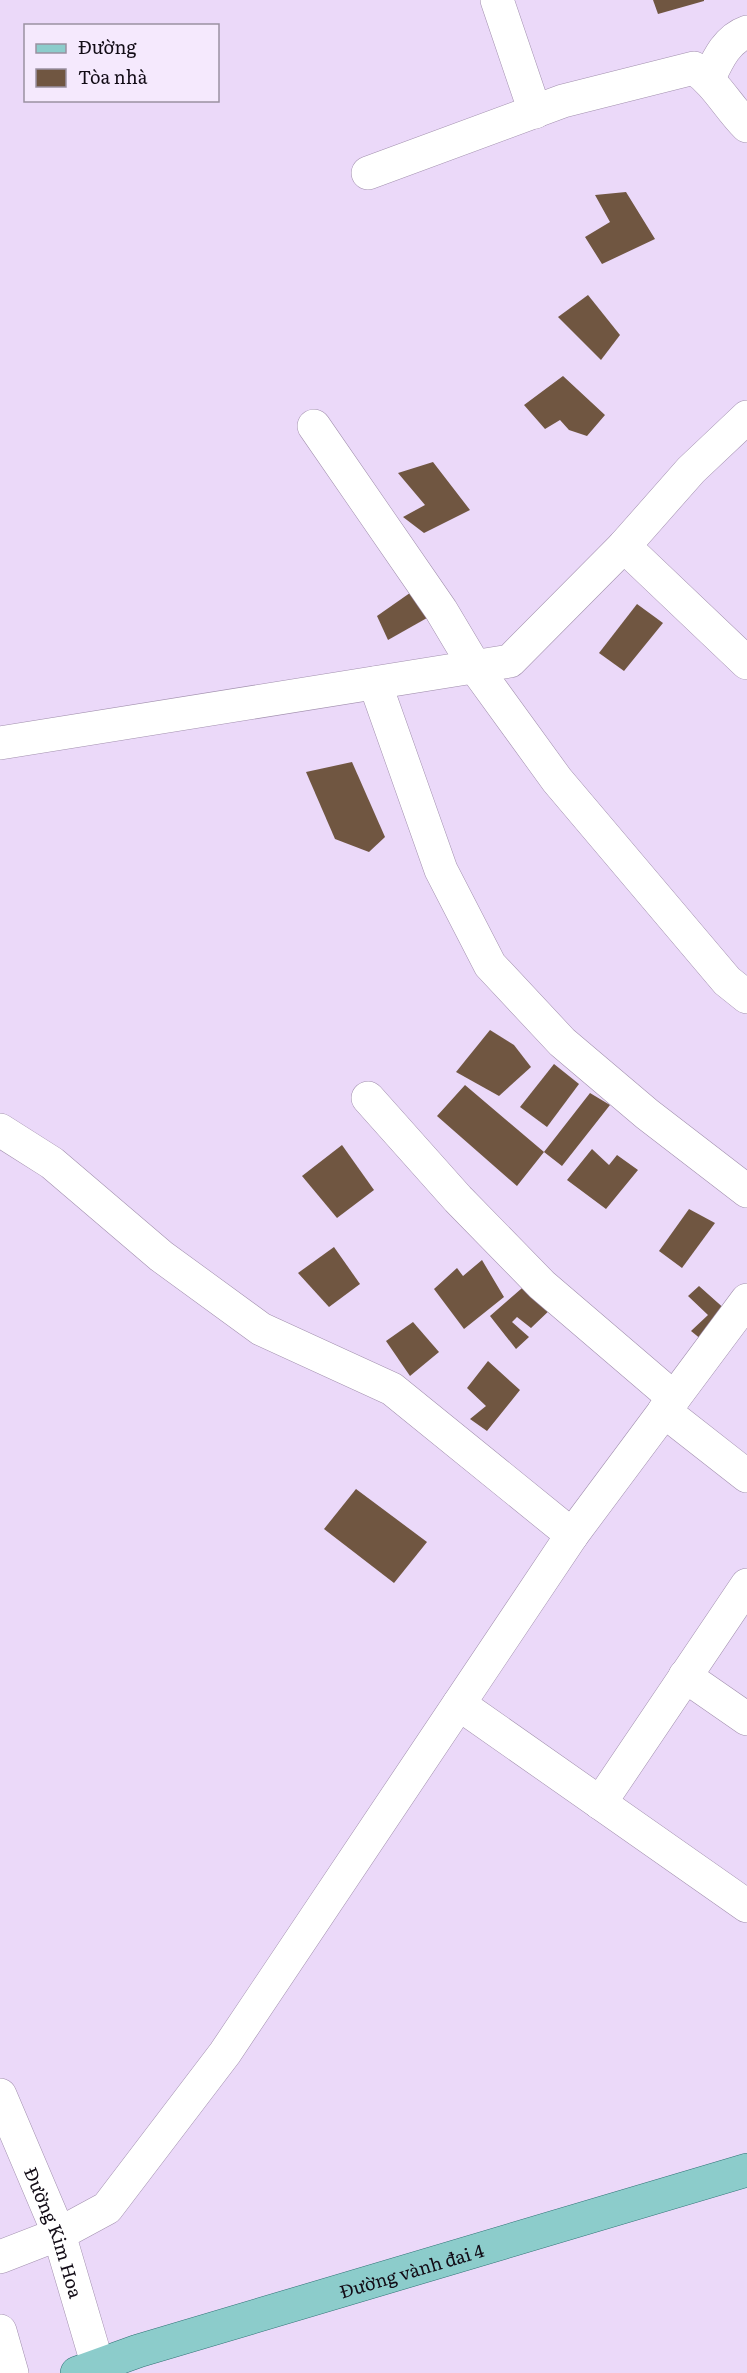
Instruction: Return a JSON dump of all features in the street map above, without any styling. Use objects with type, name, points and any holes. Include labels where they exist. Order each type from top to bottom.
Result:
[{"type":"main road","name":"Đường vành đai 4","points":[[92,2371],[138,2351],[747,2170]]},
{"type":"street","points":[[497,0],[535,112]]},
{"type":"street","points":[[709,78],[719,56],[736,36],[747,32]]},
{"type":"street","points":[[368,173],[563,101],[694,68],[709,78],[734,113],[747,126]]},
{"type":"street","points":[[0,743],[510,661],[624,546],[691,470],[747,417]]},
{"type":"street","points":[[314,426],[441,610],[475,667],[557,780],[727,981],[747,997]]},
{"type":"street","points":[[624,546],[747,663]]},
{"type":"street","points":[[375,682],[441,870],[490,965],[562,1042],[647,1114],[747,1191]]},
{"type":"street","points":[[368,1098],[458,1199],[542,1285],[747,1476]]},
{"type":"street","points":[[0,1130],[52,1163],[161,1256],[261,1329],[392,1389],[572,1535]]},
{"type":"street","points":[[0,2257],[59,2234],[107,2208],[211,2072],[572,1535],[747,1300]]},
{"type":"street","points":[[600,1803],[747,1585]]},
{"type":"street","points":[[685,1676],[747,1719]]},
{"type":"street","points":[[459,1704],[747,1906]]},
{"type":"street","name":"Đường Kim Hoa","points":[[0,2095],[59,2234],[92,2371]]},
{"type":"street","points":[[0,2331],[12,2373]]},
{"type":"building","points":[[653,0],[704,0],[704,1],[658,14]]},
{"type":"building","points":[[626,192],[655,239],[602,264],[585,237],[610,222],[595,195]]},
{"type":"building","points":[[588,295],[620,335],[601,360],[558,317]]},
{"type":"building","points":[[563,376],[605,415],[587,436],[569,430],[560,420],[545,429],[524,405]]},
{"type":"building","points":[[433,462],[470,510],[424,533],[403,517],[425,505],[398,473]]},
{"type":"building","points":[[417,588],[434,614],[388,640],[377,616]]},
{"type":"building","points":[[637,604],[663,623],[624,671],[599,653]]},
{"type":"building","points":[[352,762],[385,837],[369,852],[335,839],[306,772]]},
{"type":"building","points":[[490,1030],[514,1045],[531,1067],[499,1096],[456,1072]]},
{"type":"building","points":[[554,1064],[579,1084],[547,1127],[520,1107]]},
{"type":"building","points":[[465,1085],[544,1152],[517,1186],[437,1116]]},
{"type":"building","points":[[590,1093],[610,1105],[562,1166],[544,1152]]},
{"type":"building","points":[[342,1145],[374,1190],[337,1218],[302,1176]]},
{"type":"building","points":[[592,1149],[609,1165],[617,1155],[638,1170],[606,1209],[567,1180]]},
{"type":"building","points":[[689,1209],[715,1223],[682,1268],[659,1251]]},
{"type":"building","points":[[334,1247],[360,1284],[329,1307],[298,1273]]},
{"type":"building","points":[[482,1260],[504,1297],[464,1329],[434,1289],[457,1268],[463,1276]]},
{"type":"building","points":[[529,1282],[553,1307],[531,1328],[517,1317],[512,1322],[529,1337],[516,1349],[490,1316]]},
{"type":"building","points":[[699,1286],[727,1311],[707,1344],[691,1331],[708,1315],[688,1296]]},
{"type":"building","points":[[413,1322],[439,1352],[410,1376],[386,1341]]},
{"type":"building","points":[[488,1361],[520,1390],[487,1431],[470,1419],[486,1406],[467,1388]]},
{"type":"building","points":[[356,1489],[427,1542],[394,1583],[324,1529]]}]
